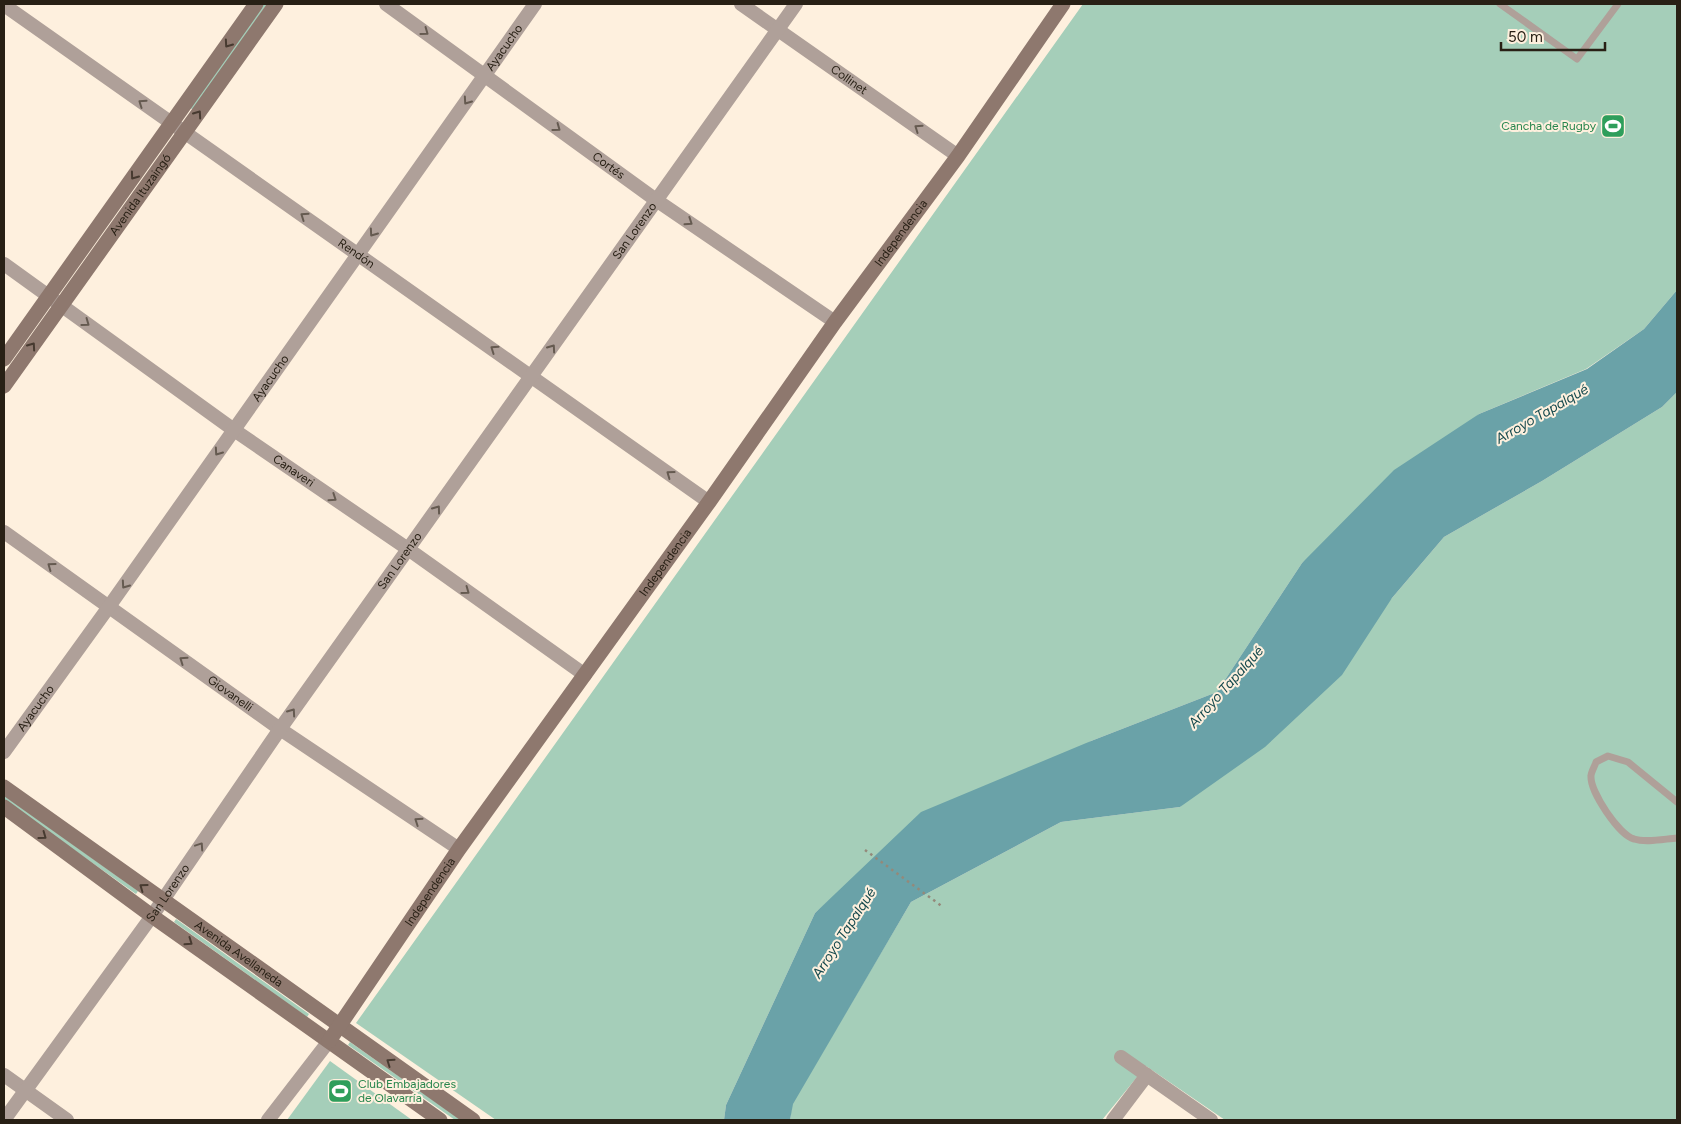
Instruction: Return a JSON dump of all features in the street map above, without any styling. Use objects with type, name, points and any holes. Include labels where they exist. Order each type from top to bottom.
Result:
[{"type":"main road","name":"Avenida Ituzaingó","points":[[4,359],[256,4]]},
{"type":"main road","name":"Avenida Ituzaingó","points":[[4,386],[276,4]]},
{"type":"main road","name":"Independencia","points":[[329,1041],[459,849],[836,322],[958,156],[1062,4]]},
{"type":"main road","name":"Avenida Avellaneda","points":[[4,787],[473,1120]]},
{"type":"main road","name":"Avenida Avellaneda","points":[[4,807],[152,916],[440,1120]]},
{"type":"street","name":"Cortés","points":[[386,4],[656,200],[836,322]]},
{"type":"street","name":"Ayacucho","points":[[4,752],[535,4]]},
{"type":"street","name":"Collinet","points":[[741,4],[958,156]]},
{"type":"street","name":"San Lorenzo","points":[[4,1120],[152,916],[280,729],[796,4]]},
{"type":"street","name":"Rendón","points":[[4,5],[533,376],[709,502]]},
{"type":"street","name":"Canaveri","points":[[4,264],[234,430],[408,549],[585,675]]},
{"type":"street","name":"Giovanelli","points":[[4,532],[280,729],[459,849]]},
{"type":"street","name":"Independencia","points":[[268,1120],[329,1041]]},
{"type":"street","points":[[1121,1058],[1211,1120]]},
{"type":"street","points":[[4,1075],[67,1120]]},
{"type":"street","points":[[1113,1120],[1147,1076]]},
{"type":"lane","points":[[1500,4],[1577,59],[1618,4]]},
{"type":"lane","points":[[1677,802],[1628,762],[1608,756],[1596,762],[1590,775],[1595,792],[1603,807],[1625,834],[1634,839],[1677,838]]},
{"type":"path","points":[[865,850],[943,906]]},
{"type":"green space","points":[[262,4],[267,4],[194,110],[190,108]]},
{"type":"green space","points":[[1083,4],[1677,4],[1677,290],[1644,329],[1586,369],[1479,414],[1302,563],[1217,692],[1091,741],[834,896],[815,913],[726,1105],[724,1120],[496,1120],[356,1023]]},
{"type":"green space","points":[[1677,392],[1677,1120],[1225,1120],[1146,1066],[1102,1120],[790,1120],[792,1104],[911,902],[1061,822],[1180,807],[1392,598],[1444,537],[1542,481],[1662,407]]},
{"type":"green space","points":[[5,796],[138,891],[136,894],[4,800]]},
{"type":"green space","points":[[176,919],[309,1014],[307,1017],[174,922]]},
{"type":"green space","points":[[350,1042],[461,1120],[455,1120],[348,1045]]},
{"type":"green space","name":"Club Embajadores de Olavarría","points":[[330,1061],[412,1120],[287,1120]]},
{"type":"water","name":"Arroyo Tapalqué","points":[[1677,290],[1677,392],[1662,407],[1542,481],[1444,537],[1392,598],[1342,675],[1265,747],[1180,807],[1061,822],[911,902],[793,1104],[790,1120],[724,1120],[726,1105],[815,913],[921,812],[1091,741],[1217,692],[1302,563],[1394,470],[1479,414],[1587,369],[1644,329]]},
{"type":"place","name":"Cancha de Rugby","points":[[1613,126]]},
{"type":"place","name":"Club Embajadores de Olavarría","points":[[340,1091]]}]
